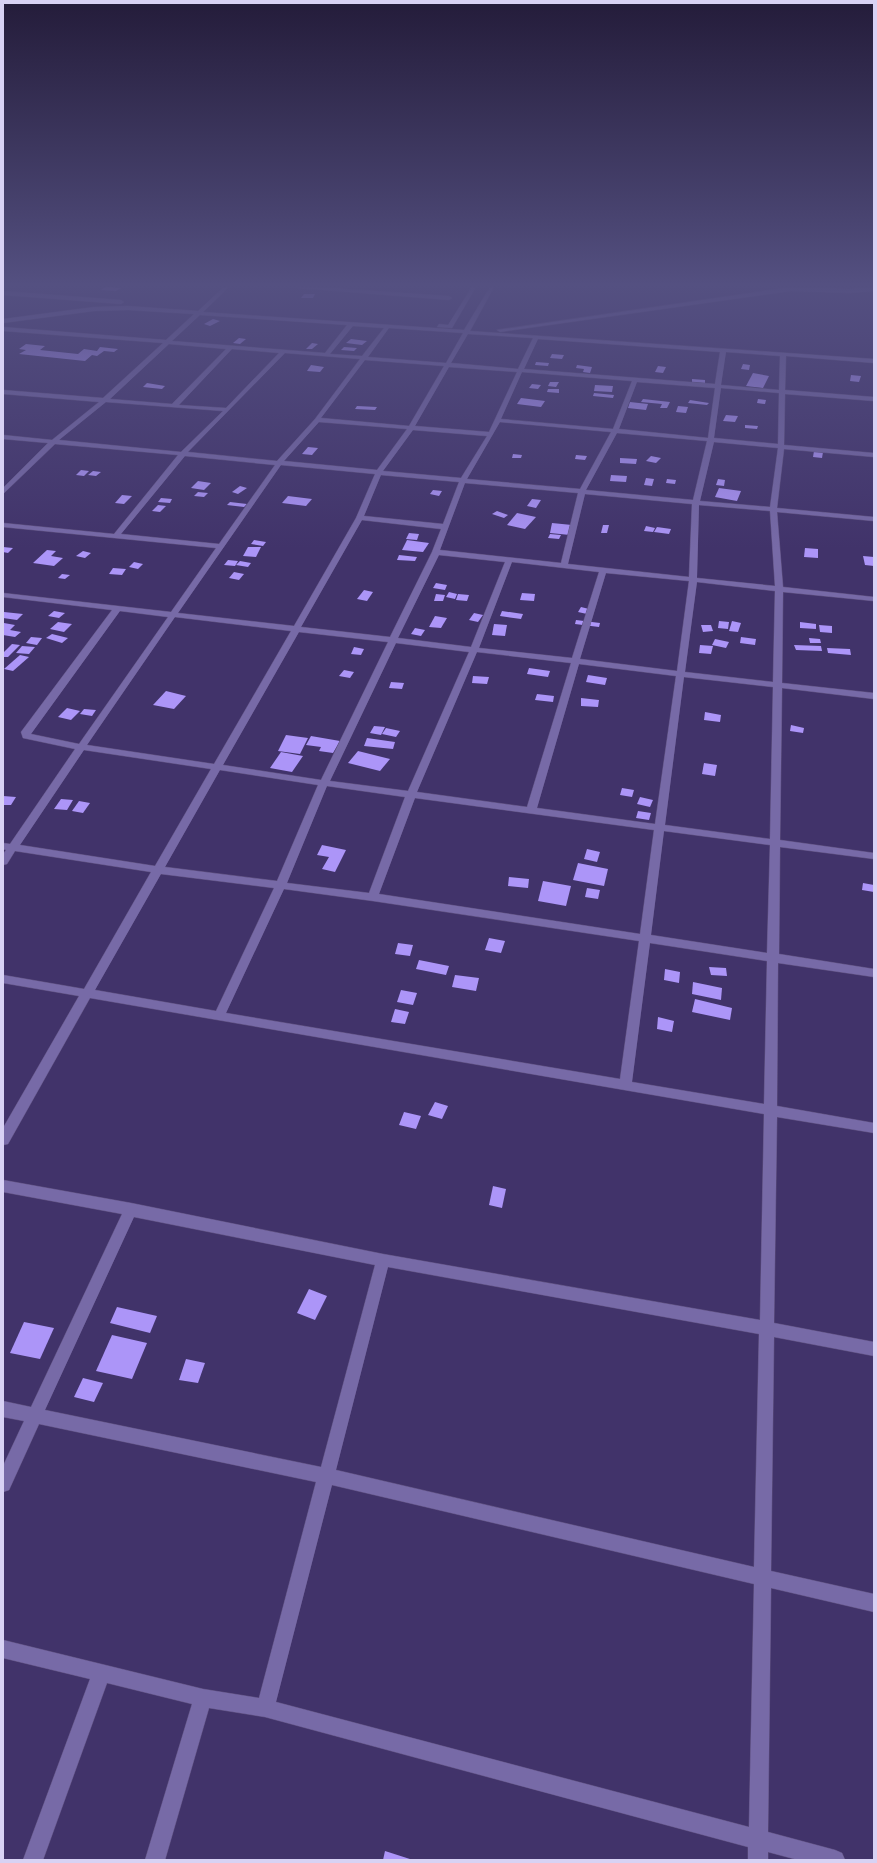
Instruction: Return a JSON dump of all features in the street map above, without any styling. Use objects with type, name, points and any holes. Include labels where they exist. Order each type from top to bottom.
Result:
[{"type":"street","points":[[3,492],[54,441],[104,401],[133,374]]},
{"type":"street","points":[[174,406],[205,374]]},
{"type":"street","points":[[117,535],[183,454],[262,374]]},
{"type":"street","points":[[3,862],[8,846],[81,747],[279,463],[317,420],[350,374]]},
{"type":"street","points":[[3,1140],[360,518],[379,472],[411,428],[442,374]]},
{"type":"street","points":[[219,1016],[280,886],[324,783],[395,640],[436,552],[462,480],[491,434],[520,374]]},
{"type":"street","points":[[558,374],[874,399]]},
{"type":"street","points":[[625,1085],[693,580],[696,502],[711,440],[720,374]]},
{"type":"street","points":[[758,1860],[779,589],[773,510],[781,446],[782,374]]},
{"type":"street","points":[[564,566],[582,492],[615,431],[635,380]]},
{"type":"street","points":[[3,392],[228,410]]},
{"type":"street","points":[[317,420],[491,434]]},
{"type":"street","points":[[497,420],[874,455]]},
{"type":"street","points":[[3,437],[874,519]]},
{"type":"street","points":[[360,518],[446,527]]},
{"type":"street","points":[[3,525],[221,546]]},
{"type":"street","points":[[436,552],[874,599]]},
{"type":"street","points":[[373,897],[411,795],[474,649],[508,560]]},
{"type":"street","points":[[531,810],[577,661],[603,570]]},
{"type":"street","points":[[3,595],[874,696]]},
{"type":"street","points":[[118,608],[26,735],[28,737],[81,747],[216,768],[775,844],[874,856]]},
{"type":"street","points":[[8,846],[158,870],[373,897],[874,973]]},
{"type":"street","points":[[3,979],[874,1128]]},
{"type":"street","points":[[3,1186],[131,1209],[383,1260],[766,1328],[874,1349]]},
{"type":"street","points":[[3,1484],[131,1209]]},
{"type":"street","points":[[265,1708],[383,1260]]},
{"type":"street","points":[[3,1408],[35,1416],[326,1476],[874,1603]]},
{"type":"street","points":[[3,1649],[203,1698],[265,1708],[835,1860]]},
{"type":"street","points":[[33,1860],[101,1674]]},
{"type":"street","points":[[155,1860],[203,1698]]},
{"type":"building","points":[[752,374],[769,376],[763,388],[746,386]]},
{"type":"building","points":[[851,375],[861,376],[859,382],[850,381]]},
{"type":"building","points":[[692,379],[705,380],[705,384],[692,383]]},
{"type":"building","points":[[550,382],[559,382],[556,387],[548,386]]},
{"type":"building","points":[[147,383],[165,386],[162,389],[143,387]]},
{"type":"building","points":[[532,384],[541,385],[538,389],[529,388]]},
{"type":"building","points":[[595,385],[613,386],[612,392],[594,391]]},
{"type":"building","points":[[548,389],[559,389],[559,393],[547,392]]},
{"type":"building","points":[[594,393],[614,395],[613,398],[593,396]]},
{"type":"building","points":[[521,398],[545,401],[541,407],[517,404]]},
{"type":"building","points":[[643,399],[670,402],[667,408],[660,408],[662,404],[641,402]]},
{"type":"building","points":[[758,399],[766,400],[765,404],[757,403]]},
{"type":"building","points":[[690,400],[709,403],[707,405],[688,403]]},
{"type":"building","points":[[630,402],[648,404],[646,410],[628,408]]},
{"type":"building","points":[[357,406],[377,407],[375,410],[355,409]]},
{"type":"building","points":[[678,406],[688,407],[686,413],[676,412]]},
{"type":"building","points":[[726,415],[738,416],[735,422],[723,421]]},
{"type":"building","points":[[745,425],[758,426],[757,429],[745,428]]},
{"type":"building","points":[[308,447],[318,448],[312,455],[302,454]]},
{"type":"building","points":[[814,451],[823,452],[822,458],[813,457]]},
{"type":"building","points":[[513,454],[522,455],[521,458],[512,458]]},
{"type":"building","points":[[576,455],[587,456],[585,460],[575,459]]},
{"type":"building","points":[[651,456],[661,458],[656,463],[646,461]]},
{"type":"building","points":[[620,458],[637,459],[636,464],[620,463]]},
{"type":"building","points":[[81,470],[89,471],[84,476],[76,475]]},
{"type":"building","points":[[93,471],[101,472],[96,476],[88,475]]},
{"type":"building","points":[[611,475],[627,476],[626,482],[610,481]]},
{"type":"building","points":[[646,478],[654,479],[652,486],[644,485]]},
{"type":"building","points":[[667,479],[676,480],[675,484],[666,483]]},
{"type":"building","points":[[718,479],[725,480],[724,486],[716,485]]},
{"type":"building","points":[[198,481],[211,483],[204,490],[191,488]]},
{"type":"building","points":[[240,486],[247,488],[238,494],[232,492]]},
{"type":"building","points":[[719,488],[741,491],[737,501],[715,497]]},
{"type":"building","points":[[433,490],[442,491],[439,496],[430,494]]},
{"type":"building","points":[[198,492],[208,493],[204,497],[194,496]]},
{"type":"building","points":[[122,495],[132,496],[124,504],[115,503]]},
{"type":"building","points":[[288,496],[312,499],[306,506],[282,503]]},
{"type":"building","points":[[161,498],[172,499],[170,503],[158,502]]},
{"type":"building","points":[[532,499],[541,500],[536,508],[527,506]]},
{"type":"building","points":[[230,502],[247,504],[244,507],[227,505]]},
{"type":"building","points":[[158,505],[166,506],[160,512],[152,511]]},
{"type":"building","points":[[497,511],[508,515],[504,518],[492,514]]},
{"type":"building","points":[[517,513],[536,517],[525,529],[507,525]]},
{"type":"building","points":[[552,523],[572,525],[570,535],[550,533]]},
{"type":"building","points":[[603,525],[609,525],[607,533],[601,533]]},
{"type":"building","points":[[646,526],[655,528],[653,532],[644,531]]},
{"type":"building","points":[[657,527],[671,529],[669,534],[654,532]]},
{"type":"building","points":[[409,533],[419,534],[417,540],[406,539]]},
{"type":"building","points":[[550,534],[561,535],[559,539],[548,538]]},
{"type":"building","points":[[254,540],[266,542],[263,546],[251,544]]},
{"type":"building","points":[[407,540],[429,543],[423,552],[402,550]]},
{"type":"building","points":[[3,547],[13,548],[8,553],[3,552]]},
{"type":"building","points":[[248,547],[261,547],[256,557],[243,556]]},
{"type":"building","points":[[805,548],[818,549],[818,558],[804,557]]},
{"type":"building","points":[[47,550],[56,551],[51,556],[63,558],[54,566],[33,563]]},
{"type":"building","points":[[83,551],[91,553],[85,558],[76,556]]},
{"type":"building","points":[[399,555],[417,557],[415,561],[397,560]]},
{"type":"building","points":[[863,556],[874,557],[874,566],[865,565]]},
{"type":"building","points":[[228,560],[238,561],[235,566],[224,565]]},
{"type":"building","points":[[240,561],[251,563],[248,567],[236,565]]},
{"type":"building","points":[[134,562],[143,564],[138,569],[129,567]]},
{"type":"building","points":[[113,568],[126,569],[122,575],[109,574]]},
{"type":"building","points":[[234,572],[244,574],[239,580],[229,578]]},
{"type":"building","points":[[62,574],[70,575],[65,579],[58,578]]},
{"type":"building","points":[[436,583],[447,585],[445,590],[433,588]]},
{"type":"building","points":[[364,590],[373,592],[367,601],[357,599]]},
{"type":"building","points":[[449,592],[457,594],[455,599],[446,597]]},
{"type":"building","points":[[522,593],[535,594],[534,601],[520,600]]},
{"type":"building","points":[[436,594],[445,595],[443,601],[434,601]]},
{"type":"building","points":[[458,594],[469,595],[467,601],[456,600]]},
{"type":"building","points":[[581,607],[589,609],[587,614],[578,612]]},
{"type":"building","points":[[54,611],[65,613],[59,618],[48,616]]},
{"type":"building","points":[[502,611],[523,614],[521,619],[500,616]]},
{"type":"building","points":[[4,612],[23,614],[17,620],[3,618]]},
{"type":"building","points":[[474,613],[483,615],[478,622],[469,620]]},
{"type":"building","points":[[435,616],[447,618],[441,628],[429,627]]},
{"type":"building","points":[[576,620],[600,623],[599,627],[575,624]]},
{"type":"building","points":[[719,621],[729,622],[728,629],[718,628]]},
{"type":"building","points":[[732,621],[741,623],[738,632],[729,631]]},
{"type":"building","points":[[58,622],[72,624],[64,632],[50,629]]},
{"type":"building","points":[[800,622],[816,624],[816,629],[800,628]]},
{"type":"building","points":[[4,623],[15,625],[10,630],[21,632],[15,637],[3,635]]},
{"type":"building","points":[[494,624],[507,625],[505,636],[492,635]]},
{"type":"building","points":[[701,625],[711,625],[713,631],[703,632]]},
{"type":"building","points":[[819,625],[832,626],[832,633],[820,632]]},
{"type":"building","points":[[415,628],[425,630],[421,636],[411,634]]},
{"type":"building","points":[[52,634],[68,638],[62,643],[46,638]]},
{"type":"building","points":[[31,637],[42,638],[37,645],[26,643]]},
{"type":"building","points":[[741,637],[756,639],[755,645],[740,643]]},
{"type":"building","points":[[809,638],[820,639],[821,643],[810,643]]},
{"type":"building","points":[[715,639],[729,642],[726,648],[712,645]]},
{"type":"building","points":[[12,644],[20,645],[8,657],[3,657],[3,653]]},
{"type":"building","points":[[700,645],[713,646],[711,654],[699,653]]},
{"type":"building","points":[[794,645],[821,646],[822,651],[796,650]]},
{"type":"building","points":[[22,646],[35,647],[29,654],[16,653]]},
{"type":"building","points":[[354,647],[364,649],[361,655],[351,654]]},
{"type":"building","points":[[827,648],[850,649],[851,655],[828,653]]},
{"type":"building","points":[[20,655],[29,657],[13,671],[4,669]]},
{"type":"building","points":[[529,668],[550,671],[548,677],[527,674]]},
{"type":"building","points":[[344,670],[354,672],[350,678],[339,676]]},
{"type":"building","points":[[588,675],[607,678],[605,685],[586,682]]},
{"type":"building","points":[[473,676],[489,677],[487,684],[472,683]]},
{"type":"building","points":[[391,682],[404,683],[402,689],[389,688]]},
{"type":"building","points":[[166,691],[186,696],[174,709],[153,705]]},
{"type":"building","points":[[537,694],[554,696],[553,702],[535,700]]},
{"type":"building","points":[[581,698],[599,700],[598,707],[581,706]]},
{"type":"building","points":[[67,708],[80,711],[71,720],[58,717]]},
{"type":"building","points":[[84,709],[96,710],[92,716],[80,714]]},
{"type":"building","points":[[705,712],[721,715],[720,722],[704,720]]},
{"type":"building","points":[[791,725],[804,728],[803,733],[790,731]]},
{"type":"building","points":[[374,726],[385,727],[381,735],[370,733]]},
{"type":"building","points":[[386,728],[400,731],[396,737],[382,734]]},
{"type":"building","points":[[286,735],[308,738],[300,754],[278,751]]},
{"type":"building","points":[[311,736],[340,741],[333,753],[319,751],[321,747],[306,745]]},
{"type":"building","points":[[367,738],[395,742],[393,749],[364,746]]},
{"type":"building","points":[[358,751],[390,759],[380,771],[348,763]]},
{"type":"building","points":[[281,752],[303,756],[292,772],[270,768]]},
{"type":"building","points":[[704,763],[717,765],[715,776],[702,774]]},
{"type":"building","points":[[622,788],[634,790],[632,797],[620,795]]},
{"type":"building","points":[[3,796],[16,797],[11,805],[3,805]]},
{"type":"building","points":[[640,797],[653,800],[650,807],[637,804]]},
{"type":"building","points":[[61,799],[73,800],[67,810],[54,809]]},
{"type":"building","points":[[79,801],[90,803],[83,813],[72,811]]},
{"type":"building","points":[[638,811],[651,813],[649,820],[636,818]]},
{"type":"building","points":[[322,845],[346,850],[335,872],[322,869],[329,857],[317,855]]},
{"type":"building","points":[[587,849],[600,852],[597,862],[584,859]]},
{"type":"building","points":[[578,863],[608,869],[604,886],[573,880]]},
{"type":"building","points":[[509,877],[529,879],[528,888],[508,886]]},
{"type":"building","points":[[543,881],[571,886],[566,906],[538,901]]},
{"type":"building","points":[[863,883],[874,885],[874,892],[862,890]]},
{"type":"building","points":[[587,888],[600,890],[598,899],[585,897]]},
{"type":"building","points":[[489,938],[505,941],[501,953],[485,950]]},
{"type":"building","points":[[398,943],[413,945],[410,956],[395,954]]},
{"type":"building","points":[[419,960],[449,966],[446,975],[416,969]]},
{"type":"building","points":[[709,967],[726,968],[727,976],[711,975]]},
{"type":"building","points":[[665,969],[680,972],[679,983],[664,980]]},
{"type":"building","points":[[455,975],[479,978],[476,991],[452,987]]},
{"type":"building","points":[[693,982],[722,988],[721,1000],[692,994]]},
{"type":"building","points":[[401,990],[417,993],[413,1005],[397,1002]]},
{"type":"building","points":[[695,999],[732,1008],[730,1020],[692,1012]]},
{"type":"building","points":[[395,1009],[409,1012],[405,1024],[391,1022]]},
{"type":"building","points":[[658,1017],[674,1021],[672,1032],[657,1029]]},
{"type":"building","points":[[435,1102],[448,1106],[442,1119],[428,1115]]},
{"type":"building","points":[[404,1112],[421,1116],[416,1129],[399,1125]]},
{"type":"building","points":[[493,1186],[506,1189],[502,1208],[489,1205]]},
{"type":"building","points":[[309,1289],[327,1296],[315,1320],[297,1313]]},
{"type":"building","points":[[117,1307],[157,1316],[150,1333],[110,1323]]},
{"type":"building","points":[[24,1322],[54,1328],[40,1359],[10,1353]]},
{"type":"building","points":[[112,1335],[147,1343],[132,1379],[96,1371]]},
{"type":"building","points":[[186,1359],[205,1363],[198,1383],[179,1380]]},
{"type":"building","points":[[83,1378],[103,1383],[94,1402],[74,1397]]},
{"type":"building","points":[[385,1851],[413,1860],[383,1860]]}]
